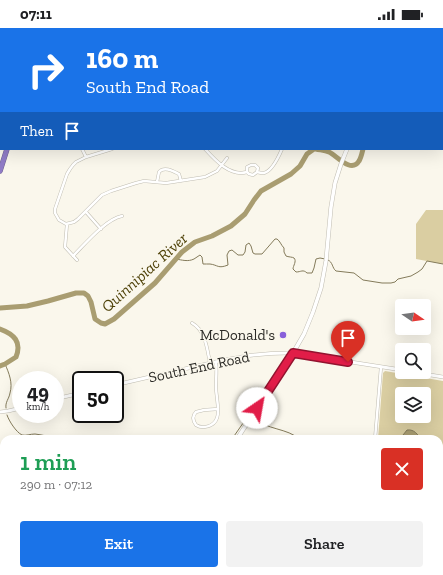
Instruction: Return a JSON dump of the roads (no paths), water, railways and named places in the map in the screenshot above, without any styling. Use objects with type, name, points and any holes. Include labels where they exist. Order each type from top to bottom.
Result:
[{"type":"highway","points":[[0,171],[8,150]]},
{"type":"main road","points":[[240,435],[293,353],[304,334],[313,312],[321,288],[326,259],[332,197],[335,183],[347,150]]},
{"type":"street","points":[[82,150],[86,157]]},
{"type":"street","points":[[109,150],[86,157],[76,162],[70,169],[55,213],[59,220],[67,224],[74,222],[102,195],[140,182],[166,183],[210,175],[216,171],[227,158]]},
{"type":"street","points":[[206,150],[228,170],[239,173],[247,172],[251,175],[258,172],[264,173],[269,170],[281,150]]},
{"type":"street","points":[[247,172],[249,166],[253,164],[258,168],[258,172]]},
{"type":"street","points":[[157,182],[159,172],[162,169],[179,174],[181,181]]},
{"type":"street","points":[[86,212],[101,229]]},
{"type":"street","points":[[73,256],[108,222],[122,216]]},
{"type":"street","points":[[67,224],[65,246],[77,260]]},
{"type":"street","points":[[192,323],[199,328],[205,338],[210,363]]},
{"type":"street","name":"South End Road","points":[[124,383],[210,363],[247,356],[282,352],[395,369]]},
{"type":"street","points":[[216,362],[218,410],[217,418],[213,424],[204,427],[196,425],[194,420],[196,412],[218,410]]},
{"type":"street","points":[[375,435],[380,367]]},
{"type":"street","points":[[431,375],[443,377]]},
{"type":"street","points":[[0,412],[12,410]]},
{"type":"waterway","name":"Quinnipiac River","points":[[0,308],[27,306],[76,293],[84,293],[88,296],[91,302],[95,319],[105,324],[114,319],[155,283],[182,252],[195,242],[212,236],[231,226],[245,214],[261,191],[291,174],[300,166],[307,154],[313,150]]},
{"type":"waterway","name":"Quinnipiac River","points":[[324,150],[352,166],[359,161],[363,150]]},
{"type":"waterway","points":[[176,259],[190,260],[200,255],[202,257],[203,264],[222,267],[228,265],[227,255],[229,251],[232,250],[238,255],[243,255],[246,245],[249,243],[253,253],[262,254],[275,239],[277,239],[284,248],[286,256],[295,259],[293,269],[296,272],[303,271],[312,273],[316,259],[325,259]]},
{"type":"waterway","points":[[328,260],[331,262],[336,271],[354,273],[363,280],[382,283],[391,283],[398,279],[411,276],[422,269],[427,261],[443,264]]},
{"type":"waterway","name":"Quinnipiac River","points":[[0,329],[13,336],[16,339],[18,347],[16,357],[0,366]]},
{"type":"waterway","points":[[5,364],[11,382],[10,395],[6,408]]},
{"type":"waterway","points":[[7,415],[13,426],[22,435]]},
{"type":"waterway","points":[[235,435],[248,416]]},
{"type":"waterway","points":[[254,418],[265,425],[294,435]]},
{"type":"waterway","points":[[25,435],[44,435]]},
{"type":"place","name":"McDonald's","points":[[283,335]]}]
